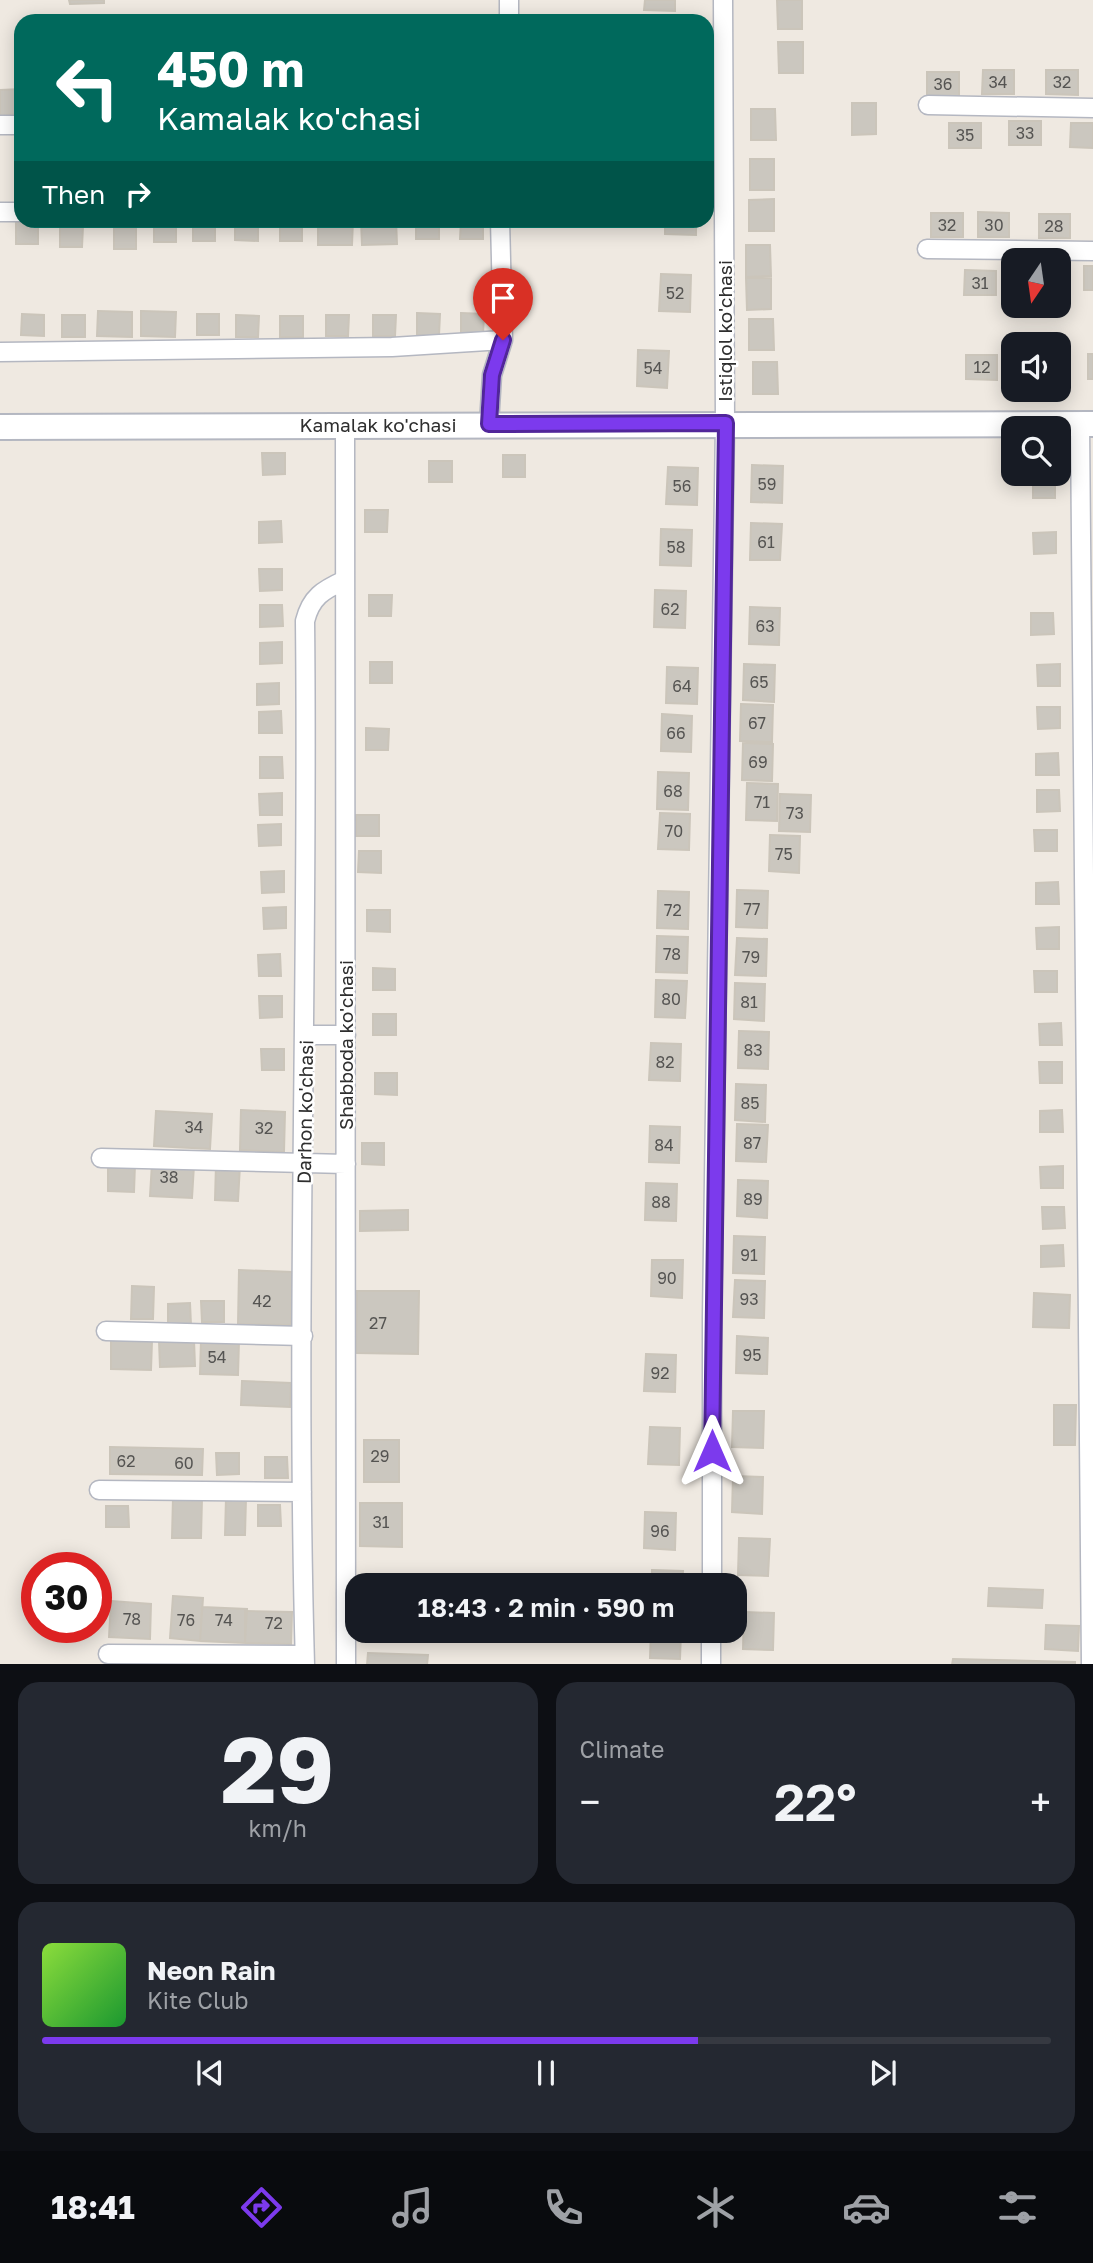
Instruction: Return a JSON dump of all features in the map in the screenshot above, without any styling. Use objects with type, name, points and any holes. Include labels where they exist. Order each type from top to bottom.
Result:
[{"type":"main road","name":"Kamalak ko'chasi","points":[[0,427],[1087,424]]},
{"type":"street","name":"Istiqlol ko'chasi","points":[[712,1573],[712,1317],[726,423],[723,0]]},
{"type":"street","points":[[928,105],[1093,108]]},
{"type":"street","points":[[489,424],[492,375],[503,340],[500,228]]},
{"type":"street","points":[[926,249],[1093,251]]},
{"type":"street","points":[[0,352],[392,347],[503,340]]},
{"type":"street","points":[[1087,424],[1091,1664]]},
{"type":"street","name":"Shabboda ko'chasi","points":[[345,425],[346,1664]]},
{"type":"street","name":"Darhon ko'chasi","points":[[304,1660],[302,1492],[305,621],[309,605],[321,592],[345,580]]},
{"type":"street","points":[[305,1035],[346,1035]]},
{"type":"street","points":[[102,1158],[346,1164]]},
{"type":"street","points":[[106,1331],[303,1336]]},
{"type":"street","points":[[99,1490],[302,1492]]},
{"type":"street","points":[[711,1664],[712,1643]]},
{"type":"street","points":[[108,1654],[304,1660]]},
{"type":"building","points":[[69,0],[104,0],[104,3],[70,4]]},
{"type":"building","points":[[645,0],[675,0],[675,11],[644,10]]},
{"type":"building","points":[[777,0],[802,0],[802,29],[778,29]]},
{"type":"building","points":[[778,42],[803,42],[803,73],[779,73]]},
{"type":"building","points":[[983,70],[1014,70],[1014,94],[982,94]]},
{"type":"building","points":[[1046,70],[1078,70],[1078,95],[1046,94]]},
{"type":"building","points":[[927,72],[959,72],[959,96],[927,96]]},
{"type":"building","points":[[14,89],[14,114],[0,115],[0,90]]},
{"type":"building","points":[[852,103],[876,103],[876,134],[852,135]]},
{"type":"building","points":[[751,109],[775,109],[776,140],[751,140]]},
{"type":"building","points":[[1009,121],[1041,121],[1041,145],[1009,145]]},
{"type":"building","points":[[949,123],[981,123],[981,148],[949,148]]},
{"type":"building","points":[[1071,123],[1093,123],[1093,148],[1070,147]]},
{"type":"building","points":[[750,159],[774,159],[774,190],[750,190]]},
{"type":"building","points":[[774,199],[774,231],[749,231],[749,200]]},
{"type":"building","points":[[978,212],[1009,213],[1009,237],[978,237]]},
{"type":"building","points":[[931,213],[963,213],[963,237],[931,237]]},
{"type":"building","points":[[1039,214],[1070,214],[1070,238],[1039,238]]},
{"type":"building","points":[[16,228],[38,228],[38,244],[16,244]]},
{"type":"building","points":[[60,228],[83,228],[82,247],[60,247]]},
{"type":"building","points":[[114,228],[136,228],[136,249],[114,249]]},
{"type":"building","points":[[154,228],[176,228],[176,242],[154,242]]},
{"type":"building","points":[[193,228],[215,228],[215,241],[193,241]]},
{"type":"building","points":[[235,228],[258,228],[258,241],[235,240]]},
{"type":"building","points":[[280,228],[302,228],[302,241],[280,241]]},
{"type":"building","points":[[318,228],[353,228],[352,245],[318,245]]},
{"type":"building","points":[[361,228],[396,228],[397,244],[362,245]]},
{"type":"building","points":[[416,228],[439,228],[439,239],[416,239]]},
{"type":"building","points":[[461,228],[483,228],[483,239],[460,239]]},
{"type":"building","points":[[665,228],[696,228],[696,235],[665,234]]},
{"type":"building","points":[[746,245],[770,245],[771,276],[746,277]]},
{"type":"building","points":[[1084,266],[1093,266],[1093,290],[1084,290]]},
{"type":"building","points":[[965,270],[996,271],[996,295],[964,295]]},
{"type":"building","points":[[661,274],[691,275],[690,312],[659,311]]},
{"type":"building","points":[[746,278],[771,278],[771,309],[747,310]]},
{"type":"building","points":[[98,311],[132,312],[132,337],[97,336]]},
{"type":"building","points":[[141,311],[176,312],[175,337],[141,336]]},
{"type":"building","points":[[417,313],[440,314],[439,335],[417,335]]},
{"type":"building","points":[[461,313],[484,314],[483,335],[461,335]]},
{"type":"building","points":[[22,314],[44,315],[44,336],[21,335]]},
{"type":"building","points":[[197,314],[219,314],[219,335],[197,335]]},
{"type":"building","points":[[62,315],[85,315],[85,337],[62,337]]},
{"type":"building","points":[[236,315],[259,316],[258,337],[236,337]]},
{"type":"building","points":[[326,315],[349,315],[348,336],[326,336]]},
{"type":"building","points":[[373,315],[396,315],[395,336],[373,336]]},
{"type":"building","points":[[280,316],[303,316],[303,337],[280,337]]},
{"type":"building","points":[[749,319],[773,319],[774,350],[749,350]]},
{"type":"building","points":[[638,350],[669,351],[667,388],[637,386]]},
{"type":"building","points":[[1088,354],[1093,354],[1093,379],[1088,379]]},
{"type":"building","points":[[966,355],[997,355],[997,380],[966,379]]},
{"type":"building","points":[[753,362],[777,362],[778,394],[753,394]]},
{"type":"building","points":[[262,453],[285,453],[285,474],[263,475]]},
{"type":"building","points":[[503,455],[525,455],[525,477],[503,477]]},
{"type":"building","points":[[429,461],[452,461],[452,482],[429,482]]},
{"type":"building","points":[[752,465],[783,466],[782,503],[751,502]]},
{"type":"building","points":[[668,467],[698,468],[697,505],[666,504]]},
{"type":"building","points":[[1033,486],[1055,486],[1055,498],[1033,498]]},
{"type":"building","points":[[365,510],[388,510],[387,532],[365,532]]},
{"type":"building","points":[[281,521],[282,542],[259,543],[259,522]]},
{"type":"building","points":[[751,523],[782,524],[780,560],[750,560]]},
{"type":"building","points":[[661,529],[692,530],[691,566],[660,565]]},
{"type":"building","points":[[1056,532],[1056,553],[1034,554],[1033,533]]},
{"type":"building","points":[[259,569],[282,569],[282,590],[260,591]]},
{"type":"building","points":[[655,590],[686,591],[685,628],[654,627]]},
{"type":"building","points":[[369,595],[392,595],[391,616],[369,616]]},
{"type":"building","points":[[260,605],[282,605],[283,626],[260,627]]},
{"type":"building","points":[[750,607],[780,608],[779,645],[749,644]]},
{"type":"building","points":[[1031,613],[1053,613],[1054,634],[1031,635]]},
{"type":"building","points":[[282,642],[282,663],[260,664],[260,643]]},
{"type":"building","points":[[370,662],[392,662],[392,683],[370,683]]},
{"type":"building","points":[[744,664],[775,665],[774,702],[743,700]]},
{"type":"building","points":[[1060,664],[1060,686],[1038,686],[1037,665]]},
{"type":"building","points":[[667,667],[698,668],[697,704],[666,703]]},
{"type":"building","points":[[279,683],[279,704],[257,705],[257,684]]},
{"type":"building","points":[[741,704],[773,705],[772,742],[740,741]]},
{"type":"building","points":[[1037,707],[1060,707],[1060,728],[1038,729]]},
{"type":"building","points":[[281,711],[282,733],[259,733],[259,712]]},
{"type":"building","points":[[662,714],[692,716],[691,752],[661,751]]},
{"type":"building","points":[[366,728],[389,729],[388,750],[366,750]]},
{"type":"building","points":[[743,743],[773,744],[772,781],[742,780]]},
{"type":"building","points":[[1058,753],[1059,775],[1036,775],[1036,754]]},
{"type":"building","points":[[260,757],[282,757],[283,778],[260,778]]},
{"type":"building","points":[[658,772],[689,773],[688,810],[657,809]]},
{"type":"building","points":[[747,783],[778,784],[777,821],[746,820]]},
{"type":"building","points":[[1037,790],[1059,790],[1060,811],[1037,812]]},
{"type":"building","points":[[282,793],[282,815],[260,815],[259,794]]},
{"type":"building","points":[[780,794],[811,795],[810,832],[779,831]]},
{"type":"building","points":[[660,813],[690,814],[689,850],[658,849]]},
{"type":"building","points":[[356,815],[379,815],[379,836],[356,836]]},
{"type":"building","points":[[281,824],[281,845],[259,846],[258,825]]},
{"type":"building","points":[[1034,830],[1057,830],[1057,851],[1035,851]]},
{"type":"building","points":[[770,835],[800,836],[799,873],[769,871]]},
{"type":"building","points":[[359,851],[381,851],[381,873],[358,872]]},
{"type":"building","points":[[284,871],[284,892],[262,893],[261,872]]},
{"type":"building","points":[[1058,882],[1059,904],[1036,904],[1036,883]]},
{"type":"building","points":[[737,890],[768,891],[767,928],[736,927]]},
{"type":"building","points":[[658,891],[689,892],[688,929],[657,928]]},
{"type":"building","points":[[286,907],[286,928],[264,929],[263,908]]},
{"type":"building","points":[[367,910],[390,910],[390,932],[367,931]]},
{"type":"building","points":[[1059,927],[1059,949],[1037,949],[1036,928]]},
{"type":"building","points":[[657,936],[688,937],[687,973],[656,972]]},
{"type":"building","points":[[737,938],[767,939],[766,976],[735,975]]},
{"type":"building","points":[[280,954],[281,976],[259,976],[258,955]]},
{"type":"building","points":[[373,968],[395,969],[395,990],[373,990]]},
{"type":"building","points":[[1034,971],[1057,971],[1057,992],[1035,992]]},
{"type":"building","points":[[656,980],[687,981],[685,1018],[655,1017]]},
{"type":"building","points":[[735,983],[765,984],[764,1021],[734,1019]]},
{"type":"building","points":[[259,996],[282,996],[282,1017],[260,1018]]},
{"type":"building","points":[[373,1014],[396,1014],[396,1035],[373,1035]]},
{"type":"building","points":[[1061,1023],[1062,1045],[1040,1045],[1039,1024]]},
{"type":"building","points":[[739,1031],[769,1032],[768,1069],[738,1068]]},
{"type":"building","points":[[651,1043],[681,1044],[680,1081],[649,1080]]},
{"type":"building","points":[[261,1049],[284,1049],[284,1070],[262,1070]]},
{"type":"building","points":[[1039,1062],[1062,1062],[1062,1083],[1040,1083]]},
{"type":"building","points":[[375,1073],[397,1073],[397,1095],[375,1094]]},
{"type":"building","points":[[736,1084],[766,1085],[765,1122],[735,1120]]},
{"type":"building","points":[[241,1110],[285,1112],[284,1152],[240,1150]]},
{"type":"building","points":[[1062,1110],[1063,1132],[1040,1132],[1040,1111]]},
{"type":"building","points":[[156,1111],[212,1114],[210,1149],[154,1146]]},
{"type":"building","points":[[737,1124],[768,1125],[766,1162],[736,1161]]},
{"type":"building","points":[[650,1126],[680,1127],[679,1163],[649,1162]]},
{"type":"building","points":[[362,1143],[384,1143],[384,1165],[362,1164]]},
{"type":"building","points":[[108,1163],[135,1164],[134,1192],[108,1191]]},
{"type":"building","points":[[152,1163],[194,1165],[192,1198],[150,1196]]},
{"type":"building","points":[[216,1164],[240,1165],[238,1201],[215,1200]]},
{"type":"building","points":[[1063,1166],[1063,1188],[1041,1188],[1040,1167]]},
{"type":"building","points":[[738,1180],[768,1181],[767,1218],[737,1216]]},
{"type":"building","points":[[646,1183],[677,1184],[676,1221],[645,1220]]},
{"type":"building","points":[[1042,1207],[1064,1207],[1065,1228],[1043,1229]]},
{"type":"building","points":[[408,1210],[408,1230],[360,1231],[360,1211]]},
{"type":"building","points":[[734,1236],[765,1237],[764,1274],[733,1273]]},
{"type":"building","points":[[1063,1245],[1064,1266],[1041,1267],[1041,1246]]},
{"type":"building","points":[[652,1260],[683,1260],[682,1298],[651,1296]]},
{"type":"building","points":[[239,1270],[292,1272],[291,1325],[238,1324]]},
{"type":"building","points":[[735,1280],[765,1281],[764,1318],[733,1317]]},
{"type":"building","points":[[132,1286],[154,1287],[153,1319],[131,1319]]},
{"type":"building","points":[[357,1291],[419,1291],[418,1354],[356,1353]]},
{"type":"building","points":[[1034,1293],[1070,1295],[1069,1328],[1033,1327]]},
{"type":"building","points":[[201,1301],[224,1301],[224,1322],[202,1322]]},
{"type":"building","points":[[190,1303],[191,1325],[168,1325],[168,1304]]},
{"type":"building","points":[[737,1336],[768,1338],[767,1374],[736,1373]]},
{"type":"building","points":[[111,1340],[152,1341],[151,1370],[111,1369]]},
{"type":"building","points":[[194,1340],[195,1366],[160,1367],[159,1341]]},
{"type":"building","points":[[201,1340],[239,1341],[238,1375],[200,1374]]},
{"type":"building","points":[[646,1354],[676,1355],[675,1392],[644,1391]]},
{"type":"building","points":[[242,1381],[291,1383],[290,1407],[241,1405]]},
{"type":"building","points":[[1054,1405],[1076,1405],[1075,1445],[1054,1445]]},
{"type":"building","points":[[733,1411],[764,1411],[763,1448],[732,1447]]},
{"type":"building","points":[[650,1427],[680,1428],[679,1465],[648,1464]]},
{"type":"building","points":[[364,1440],[399,1440],[399,1482],[364,1482]]},
{"type":"building","points":[[110,1447],[203,1449],[202,1475],[110,1474]]},
{"type":"building","points":[[216,1453],[239,1453],[239,1474],[217,1475]]},
{"type":"building","points":[[265,1457],[287,1457],[288,1478],[265,1478]]},
{"type":"building","points":[[733,1476],[763,1477],[762,1514],[732,1512]]},
{"type":"building","points":[[173,1497],[202,1498],[201,1538],[172,1538]]},
{"type":"building","points":[[226,1498],[246,1498],[245,1535],[225,1535]]},
{"type":"building","points":[[360,1503],[402,1503],[402,1547],[360,1546]]},
{"type":"building","points":[[258,1505],[280,1505],[281,1526],[258,1526]]},
{"type":"building","points":[[106,1506],[128,1506],[129,1527],[106,1527]]},
{"type":"building","points":[[645,1512],[676,1513],[675,1550],[644,1548]]},
{"type":"building","points":[[739,1538],[770,1539],[768,1576],[738,1573]]},
{"type":"building","points":[[652,1570],[683,1571],[683,1573],[652,1573]]},
{"type":"building","points":[[989,1588],[1043,1590],[1042,1608],[988,1606]]},
{"type":"building","points":[[173,1596],[203,1598],[200,1641],[170,1638]]},
{"type":"building","points":[[112,1601],[151,1604],[150,1639],[112,1637]]},
{"type":"building","points":[[202,1607],[247,1609],[245,1643],[200,1641]]},
{"type":"building","points":[[245,1611],[292,1612],[291,1644],[245,1643]]},
{"type":"building","points":[[747,1612],[774,1613],[773,1650],[743,1649],[743,1643],[747,1643]]},
{"type":"building","points":[[1046,1625],[1079,1626],[1078,1651],[1045,1649]]},
{"type":"building","points":[[651,1643],[681,1643],[680,1659],[650,1658]]},
{"type":"building","points":[[368,1653],[428,1655],[427,1664],[367,1664]]},
{"type":"building","points":[[953,1659],[1075,1662],[1075,1664],[952,1664]]},
{"type":"route","points":[[503,340],[492,375],[489,424],[726,423],[712,1451]]}]
